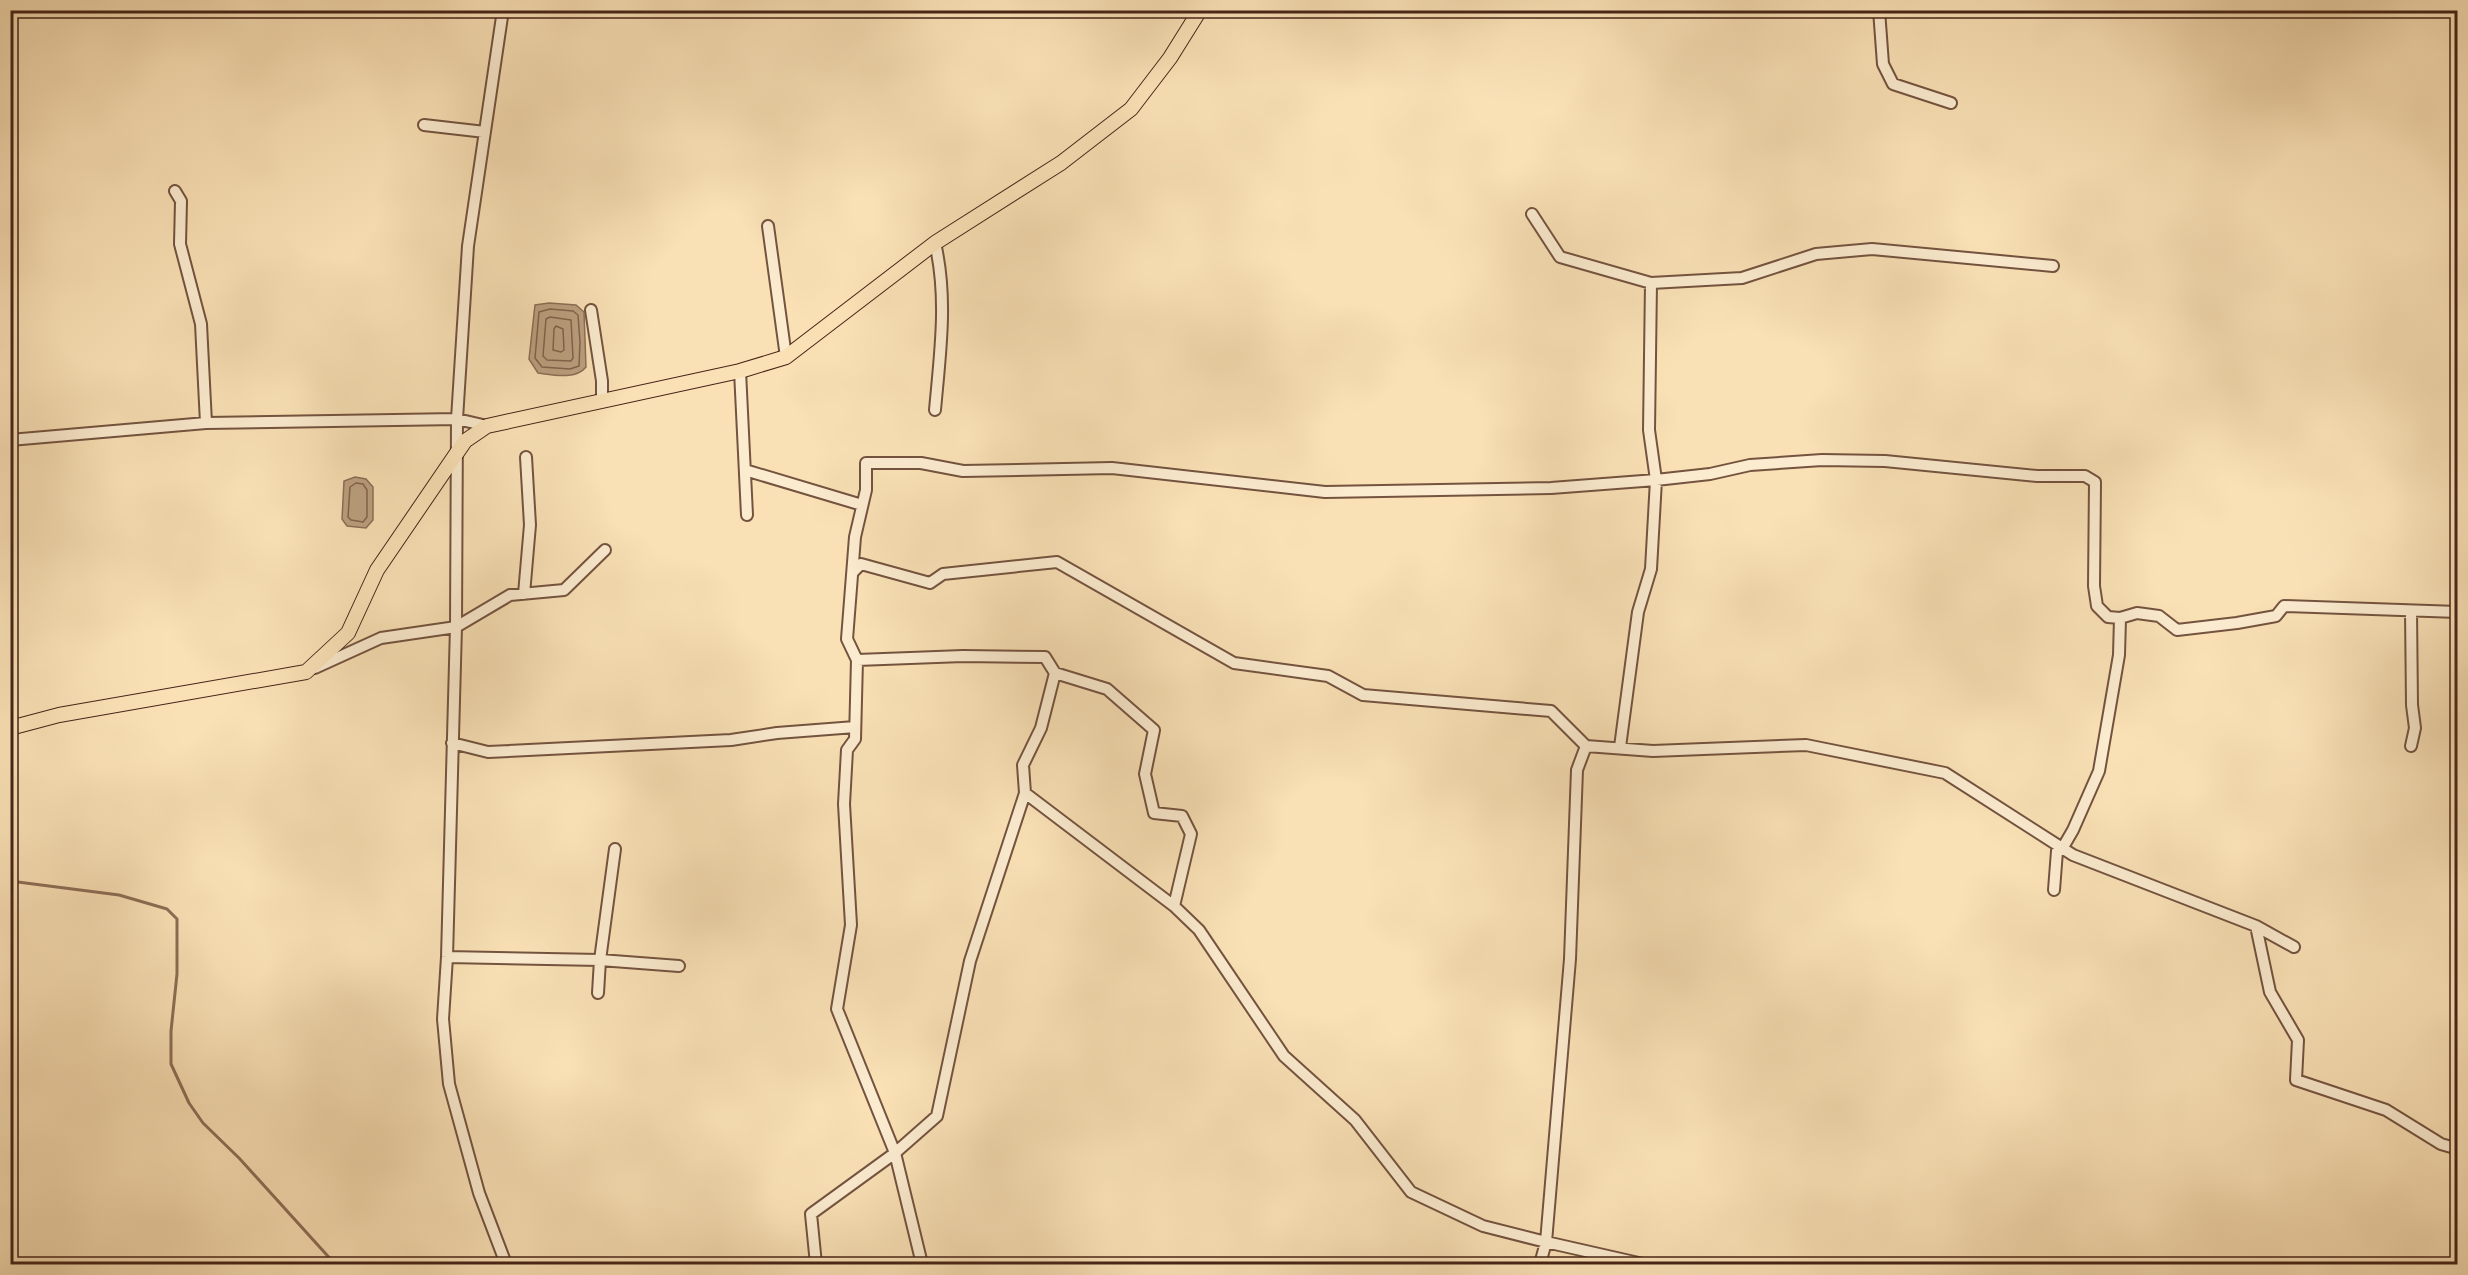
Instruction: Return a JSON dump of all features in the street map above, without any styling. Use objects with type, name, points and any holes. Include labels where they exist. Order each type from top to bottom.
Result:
[{"type":"main road","points":[[10,728],[59,716],[306,672],[348,633],[377,570],[465,441],[487,426],[740,371],[786,357],[935,243],[1061,163],[1131,109],[1170,58],[1200,10]]},
{"type":"street","points":[[503,10],[468,246],[457,419],[455,454],[456,627],[447,957],[443,1019],[449,1084],[478,1193],[506,1264]]},
{"type":"street","points":[[1879,10],[1883,64],[1893,84],[1951,103]]},
{"type":"street","points":[[424,125],[485,132]]},
{"type":"street","points":[[175,191],[181,201],[180,244],[201,324],[206,423]]},
{"type":"street","points":[[1532,214],[1560,257],[1651,283],[1742,278],[1816,254],[1872,249],[2053,266]]},
{"type":"street","points":[[768,226],[786,357]]},
{"type":"street","points":[[935,243],[941,269],[942,323],[935,410]]},
{"type":"street","points":[[1620,747],[1638,612],[1651,569],[1656,480],[1649,430],[1651,283]]},
{"type":"street","points":[[591,310],[602,381],[602,401]]},
{"type":"street","points":[[740,371],[747,515]]},
{"type":"street","points":[[10,440],[206,423],[457,419],[487,426]]},
{"type":"street","points":[[524,594],[530,525],[526,458]]},
{"type":"street","points":[[922,1264],[895,1153],[837,1009],[851,925],[844,804],[847,750],[855,739],[857,660],[847,639],[855,537],[866,490],[866,463],[921,463],[963,471],[1112,468],[1325,492],[1551,488],[1656,480],[1710,474],[1750,465],[1822,460],[1885,460],[2037,476],[2085,476],[2095,482],[2094,586],[2097,606],[2108,617],[2120,618],[2137,613],[2160,616],[2177,630],[2276,616],[2284,606],[2457,612]]},
{"type":"street","points":[[745,470],[862,505]]},
{"type":"street","points":[[306,672],[381,638],[456,627],[510,595],[564,590],[605,550]]},
{"type":"street","points":[[853,572],[861,564],[930,583],[943,574],[1057,562],[1234,663],[1328,676],[1363,695],[1551,711],[1586,746],[1653,751],[1806,745],[1945,773],[2062,849],[2171,895],[2256,926],[2294,947]]},
{"type":"street","points":[[2411,611],[2412,705],[2415,728],[2411,746]]},
{"type":"street","points":[[2054,890],[2057,851],[2062,849],[2073,830],[2098,771],[2119,655],[2120,618]]},
{"type":"street","points":[[857,660],[963,656],[1045,657],[1055,674],[1107,689],[1154,730],[1145,774],[1154,813],[1182,816],[1191,834],[1174,906]]},
{"type":"street","points":[[816,1264],[811,1214],[895,1153],[937,1116],[970,961],[1024,794],[1023,765],[1041,728],[1055,674]]},
{"type":"street","points":[[452,744],[488,752],[731,740],[855,727]]},
{"type":"street","points":[[1540,1264],[1546,1242],[1570,959],[1576,770],[1586,746]]},
{"type":"street","points":[[1024,794],[1174,906],[1199,930],[1284,1056],[1355,1120],[1411,1192],[1483,1226],[1643,1264]]},
{"type":"street","points":[[598,993],[600,960],[615,849]]},
{"type":"street","points":[[2256,926],[2270,992],[2298,1040],[2296,1080],[2386,1110],[2441,1144],[2457,1149]]},
{"type":"street","points":[[447,957],[600,960],[679,966]]},
{"type":"water","points":[[549,303],[576,305],[584,312],[586,367],[576,374],[564,376],[538,373],[529,359],[535,305]]},
{"type":"water","points":[[355,477],[366,479],[373,487],[373,520],[366,528],[347,526],[342,519],[344,481]]},
{"type":"waterway","points":[[10,881],[119,895],[167,909],[177,919],[177,974],[171,1031],[171,1064],[189,1103],[203,1123],[239,1158],[335,1264]]}]
